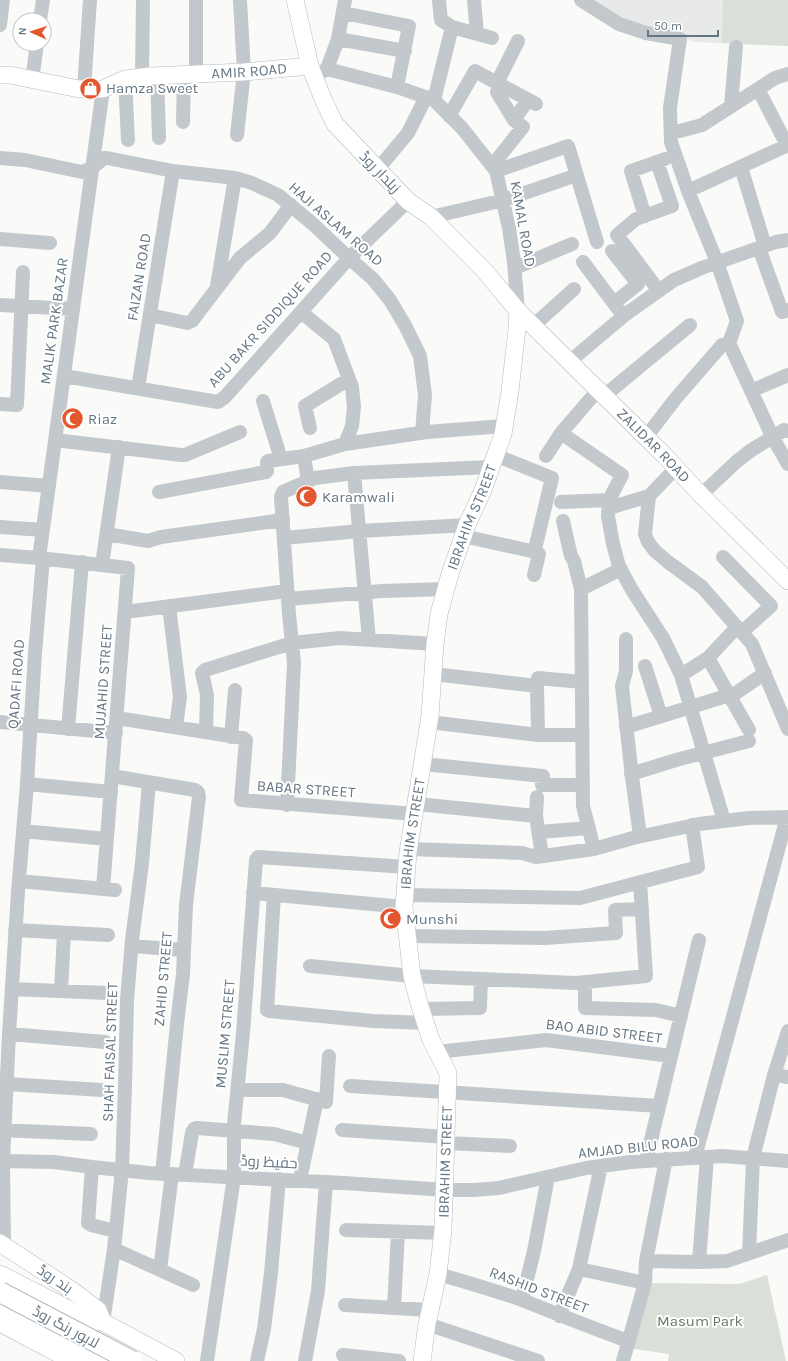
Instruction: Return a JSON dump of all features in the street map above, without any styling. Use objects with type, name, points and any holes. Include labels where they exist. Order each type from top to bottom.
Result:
[{"type":"highway","name":"لاہور رنگ روڈ","points":[[0,1292],[132,1361]]},
{"type":"highway","name":"لاہور رنگ روڈ","points":[[0,1308],[101,1361]]},
{"type":"main road","name":"زیلدار روڈ","points":[[295,0],[317,70],[323,99],[335,124],[408,201],[431,217],[483,269],[518,311]]},
{"type":"main road","name":"AMIR ROAD","points":[[0,75],[10,75],[84,89],[103,89],[125,79],[150,76],[317,70]]},
{"type":"main road","name":"ZALIDAR ROAD","points":[[518,311],[646,437],[701,495],[788,581]]},
{"type":"main road","name":"IBRAHIM STREET","points":[[422,1361],[428,1317],[438,1274],[443,1233],[448,1073],[431,1040],[412,976],[405,901],[407,867],[429,722],[439,614],[450,574],[465,531],[503,434],[516,345],[518,311]]},
{"type":"main road","name":"بند روڈ","points":[[2,1244],[80,1296],[98,1310],[103,1322]]},
{"type":"main road","name":"بند روڈ","points":[[0,1274],[92,1321],[103,1322],[176,1361]]},
{"type":"main road","points":[[0,1323],[72,1361]]},
{"type":"street","points":[[0,25],[4,0]]},
{"type":"street","points":[[41,12],[43,0]]},
{"type":"street","points":[[84,89],[90,0]]},
{"type":"street","points":[[143,0],[150,76],[159,138]]},
{"type":"street","points":[[183,122],[190,74],[196,0]]},
{"type":"street","points":[[237,135],[244,72],[240,0]]},
{"type":"street","points":[[439,0],[441,20],[452,27],[492,38]]},
{"type":"street","points":[[474,0],[477,34]]},
{"type":"street","points":[[581,0],[619,24],[646,33],[680,39],[670,108],[671,142],[688,191],[717,262],[737,321],[729,344],[773,438],[788,464]]},
{"type":"street","points":[[317,70],[338,39],[344,7],[409,26],[397,87]]},
{"type":"street","points":[[377,170],[408,133],[430,99],[452,27]]},
{"type":"street","points":[[338,39],[405,51]]},
{"type":"street","points":[[494,168],[523,127],[514,120],[497,92],[518,41]]},
{"type":"street","points":[[731,106],[736,47]]},
{"type":"street","points":[[32,80],[36,52]]},
{"type":"street","name":"KAMAL ROAD","points":[[317,70],[397,87],[430,99],[462,128],[494,168],[504,200],[515,268],[518,311]]},
{"type":"street","points":[[449,116],[475,71],[532,102],[514,120]]},
{"type":"street","points":[[671,131],[680,131],[702,126],[775,78],[788,74]]},
{"type":"street","points":[[125,79],[128,140]]},
{"type":"street","name":"MALIK PARK BAZAR","points":[[41,558],[43,530],[103,89]]},
{"type":"street","points":[[688,191],[787,145],[758,89]]},
{"type":"street","points":[[494,168],[568,146],[597,242]]},
{"type":"street","points":[[645,216],[631,171],[676,156]]},
{"type":"street","name":"HAJI ASLAM ROAD","points":[[0,158],[25,160],[82,172],[93,167],[101,160],[106,158],[174,171],[235,178],[252,183],[278,195],[373,279],[390,300],[406,327],[420,356],[425,395],[422,433]]},
{"type":"street","points":[[657,162],[672,206],[636,219],[617,235],[659,290]]},
{"type":"street","points":[[741,166],[762,247],[782,312],[788,310]]},
{"type":"street","name":"FAIZAN ROAD","points":[[138,388],[174,171]]},
{"type":"street","points":[[431,217],[504,200],[577,176]]},
{"type":"street","points":[[217,288],[235,178]]},
{"type":"street","name":"ABU BAKR SIDDIQUE ROAD","points":[[64,376],[218,402],[226,397],[349,258],[408,201]]},
{"type":"street","points":[[150,315],[190,322],[192,321],[240,258],[270,233],[291,205]]},
{"type":"street","points":[[0,239],[50,243]]},
{"type":"street","points":[[569,362],[623,316],[674,280],[717,262],[788,240]]},
{"type":"street","points":[[515,268],[572,244]]},
{"type":"street","points":[[612,251],[638,284],[614,303]]},
{"type":"street","points":[[583,262],[623,316]]},
{"type":"street","points":[[0,404],[17,405],[23,272]]},
{"type":"street","points":[[533,326],[574,289]]},
{"type":"street","points":[[0,305],[73,309]]},
{"type":"street","points":[[301,312],[334,339],[352,387],[354,407],[352,426],[345,444]]},
{"type":"street","points":[[546,456],[561,432],[601,393],[690,325]]},
{"type":"street","points":[[646,437],[676,398],[722,345],[729,344]]},
{"type":"street","points":[[751,391],[788,375]]},
{"type":"street","points":[[310,428],[305,406],[349,379]]},
{"type":"street","points":[[263,401],[281,459]]},
{"type":"street","points":[[159,492],[266,472],[268,461],[304,456],[345,444],[422,433],[504,426]]},
{"type":"street","points":[[701,495],[750,451],[784,430],[788,431]]},
{"type":"street","points":[[55,440],[185,455],[240,432]]},
{"type":"street","points":[[561,432],[622,475],[609,504],[608,516],[613,544],[621,569],[632,590],[663,638],[681,675],[724,821]]},
{"type":"street","points":[[102,565],[119,447]]},
{"type":"street","points":[[304,456],[308,481]]},
{"type":"street","points":[[287,805],[294,663],[284,538],[282,492],[315,478],[354,473],[493,461],[552,478],[535,549]]},
{"type":"street","points":[[561,502],[609,504],[649,496],[676,468]]},
{"type":"street","points":[[354,473],[369,640]]},
{"type":"street","points":[[0,482],[49,486]]},
{"type":"street","points":[[649,496],[645,534],[648,542],[655,551],[668,562],[702,587],[752,644],[788,729]]},
{"type":"street","points":[[107,534],[148,541],[160,537],[283,520]]},
{"type":"street","points":[[563,521],[571,556],[581,589],[583,806],[594,849]]},
{"type":"street","points":[[0,527],[43,530]]},
{"type":"street","points":[[284,538],[360,531],[465,531],[532,551],[535,549]]},
{"type":"street","points":[[534,576],[539,554],[535,549]]},
{"type":"street","name":"MUJAHID STREET","points":[[0,555],[82,562],[128,568],[107,839],[109,890],[19,881]]},
{"type":"street","points":[[681,675],[708,658],[740,629],[771,606],[723,557]]},
{"type":"street","name":"QADAFI ROAD","points":[[2,1244],[2,1131],[7,1084],[9,1034],[41,558]]},
{"type":"street","points":[[68,729],[82,562]]},
{"type":"street","points":[[581,589],[621,569]]},
{"type":"street","points":[[125,612],[168,606],[288,595],[446,589]]},
{"type":"street","points":[[168,606],[180,697],[176,727]]},
{"type":"street","points":[[206,732],[207,695],[202,673],[205,670],[292,643],[340,638],[436,644]]},
{"type":"street","points":[[626,639],[626,671],[622,686],[631,774],[640,836]]},
{"type":"street","points":[[631,774],[704,753],[749,736],[730,695],[708,658]]},
{"type":"street","points":[[645,666],[661,716]]},
{"type":"street","points":[[433,674],[537,686]]},
{"type":"street","points":[[626,727],[736,693],[765,674]]},
{"type":"street","points":[[538,735],[538,678],[582,682]]},
{"type":"street","points":[[231,737],[235,690]]},
{"type":"street","name":"BABAR STREET","points":[[117,718],[246,740],[242,800],[287,805],[416,809],[536,816]]},
{"type":"street","points":[[0,722],[116,733]]},
{"type":"street","points":[[429,722],[538,735],[582,735]]},
{"type":"street","points":[[423,764],[543,776],[542,785],[583,784]]},
{"type":"street","points":[[112,776],[149,783]]},
{"type":"street","name":"ZAHID STREET","points":[[149,783],[195,790],[198,792],[199,797],[186,905],[183,974],[176,1024],[173,1174],[160,1270]]},
{"type":"street","name":"SHAH FAISAL STREET","points":[[103,1322],[114,1249],[122,1170],[127,1000],[149,783]]},
{"type":"street","points":[[27,784],[111,792]]},
{"type":"street","points":[[537,797],[536,816],[542,856]]},
{"type":"street","points":[[409,849],[522,853],[536,857],[594,849],[640,836],[692,825],[748,818],[787,817],[701,1157],[699,1262]]},
{"type":"street","points":[[253,893],[405,901],[580,898],[698,867],[692,825]]},
{"type":"street","points":[[539,832],[589,828]]},
{"type":"street","points":[[23,832],[107,839]]},
{"type":"street","name":"MUSLIM STREET","points":[[207,1361],[234,1177],[234,1130],[256,860],[258,857],[407,867]]},
{"type":"street","points":[[310,966],[412,976],[576,984],[646,976],[640,882]]},
{"type":"street","points":[[274,895],[267,1010],[269,1011],[373,1021],[480,1008],[481,979]]},
{"type":"street","points":[[408,936],[545,938],[616,932],[615,910],[642,909]]},
{"type":"street","points":[[16,930],[108,935]]},
{"type":"street","points":[[61,991],[64,933]]},
{"type":"street","points":[[646,1161],[699,940]]},
{"type":"street","points":[[132,946],[184,950]]},
{"type":"street","points":[[585,983],[584,1008],[656,1010],[681,1016]]},
{"type":"street","points":[[12,989],[107,994]]},
{"type":"street","points":[[749,1253],[753,1158],[774,1075],[788,1031]]},
{"type":"street","points":[[9,1034],[105,1042]]},
{"type":"street","name":"BAO ABID STREET","points":[[437,1052],[546,1040],[671,1056]]},
{"type":"street","points":[[238,1090],[283,1090],[326,1102],[329,1056]]},
{"type":"street","points":[[774,1075],[788,1077]]},
{"type":"street","points":[[7,1084],[102,1090]]},
{"type":"street","points":[[350,1086],[448,1091],[659,1106]]},
{"type":"street","points":[[300,1180],[317,1099]]},
{"type":"street","points":[[173,1174],[194,1129],[197,1128],[274,1134],[308,1143]]},
{"type":"street","points":[[342,1130],[510,1146]]},
{"type":"street","points":[[2,1131],[91,1134]]},
{"type":"street","name":"AMJAD BILU ROAD","points":[[445,1190],[499,1188],[601,1166],[666,1159],[722,1156],[788,1161]]},
{"type":"street","points":[[623,1361],[644,1283],[646,1261],[666,1159]]},
{"type":"street","name":"حفیظ روڈ","points":[[3,1161],[54,1162],[173,1174],[300,1180],[445,1190]]},
{"type":"street","points":[[559,1316],[578,1269],[601,1166]]},
{"type":"street","points":[[92,1167],[88,1223],[115,1231]]},
{"type":"street","points":[[522,1300],[534,1251],[548,1177]]},
{"type":"street","points":[[257,1361],[264,1329],[272,1273],[279,1179]]},
{"type":"street","points":[[305,1361],[318,1290],[326,1182]]},
{"type":"street","points":[[346,1230],[443,1233]]},
{"type":"street","points":[[394,1308],[398,1232]]},
{"type":"street","points":[[646,1261],[727,1261],[788,1240]]},
{"type":"street","points":[[114,1249],[193,1285]]},
{"type":"street","points":[[578,1269],[644,1283]]},
{"type":"street","name":"RASHID STREET","points":[[438,1274],[522,1300],[559,1316],[628,1341]]},
{"type":"street","points":[[345,1305],[394,1308],[428,1317],[538,1361]]},
{"type":"street","points":[[125,1361],[137,1340]]},
{"type":"street","points":[[343,1355],[399,1361]]},
{"type":"shaded area","points":[[589,0],[788,0],[788,46],[694,42],[680,35],[619,20]]},
{"type":"green space","points":[[723,0],[788,0],[788,46],[722,43]]},
{"type":"green space","name":"Masum Park","points":[[767,1275],[786,1361],[668,1361],[669,1354],[628,1348],[645,1283],[739,1284]]},
{"type":"place","name":"Hamza Sweet","points":[[90,88]]},
{"type":"place","name":"Riaz","points":[[73,419]]},
{"type":"place","name":"Karamwali","points":[[306,497]]},
{"type":"place","name":"Munshi","points":[[391,919]]}]
